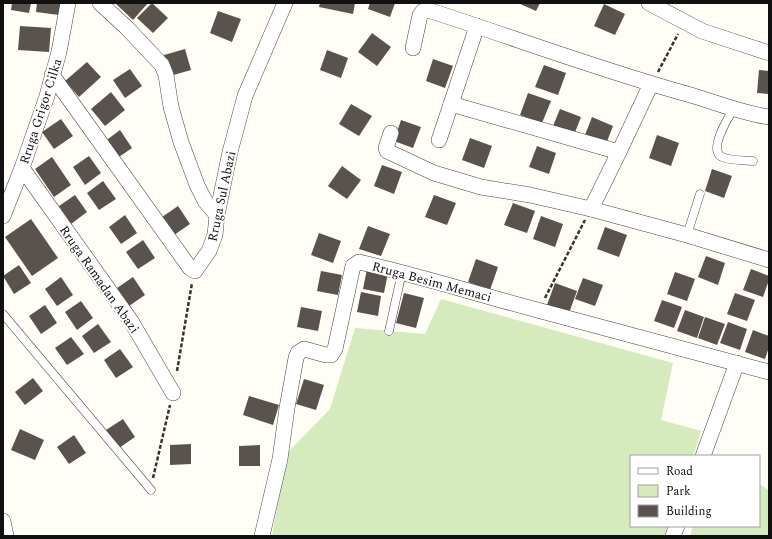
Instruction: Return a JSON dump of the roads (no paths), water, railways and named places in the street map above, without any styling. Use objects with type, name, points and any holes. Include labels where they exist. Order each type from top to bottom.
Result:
[{"type":"street","name":"Rruga Grigor Cilka","points":[[3,216],[22,168],[47,96],[59,52],[68,3]]},
{"type":"street","points":[[100,3],[126,27],[162,65],[166,75],[171,107],[183,149],[205,201],[217,215]]},
{"type":"street","name":"Rruga Sul Abazi","points":[[52,75],[190,268],[194,271],[209,251],[215,235],[217,215],[230,152],[245,96],[285,3]]},
{"type":"street","points":[[656,4],[684,22],[702,31],[769,54]]},
{"type":"street","points":[[413,48],[420,15],[423,10],[428,10],[651,84],[698,97],[734,110],[769,117]]},
{"type":"street","points":[[439,140],[477,26]]},
{"type":"street","points":[[591,209],[620,152],[651,84]]},
{"type":"street","points":[[451,104],[620,152]]},
{"type":"street","points":[[390,134],[386,148],[387,151],[434,172],[481,188],[530,195],[591,209],[687,235],[769,260]]},
{"type":"street","name":"Rruga Ramadan Abazi","points":[[22,168],[131,321],[172,394]]},
{"type":"street","name":"Rruga Besim Memaci","points":[[262,536],[280,459],[286,408],[298,353],[304,349],[326,355],[332,355],[335,349],[353,266],[359,262],[402,272],[769,372]]},
{"type":"street","points":[[702,455],[737,363]]},
{"type":"street","points":[[3,522],[6,536]]},
{"type":"lane","points":[[734,110],[720,137],[717,147],[718,153],[722,157],[753,161]]},
{"type":"lane","points":[[687,235],[700,194]]},
{"type":"lane","points":[[389,331],[402,272]]},
{"type":"lane","points":[[3,314],[151,490]]}]
